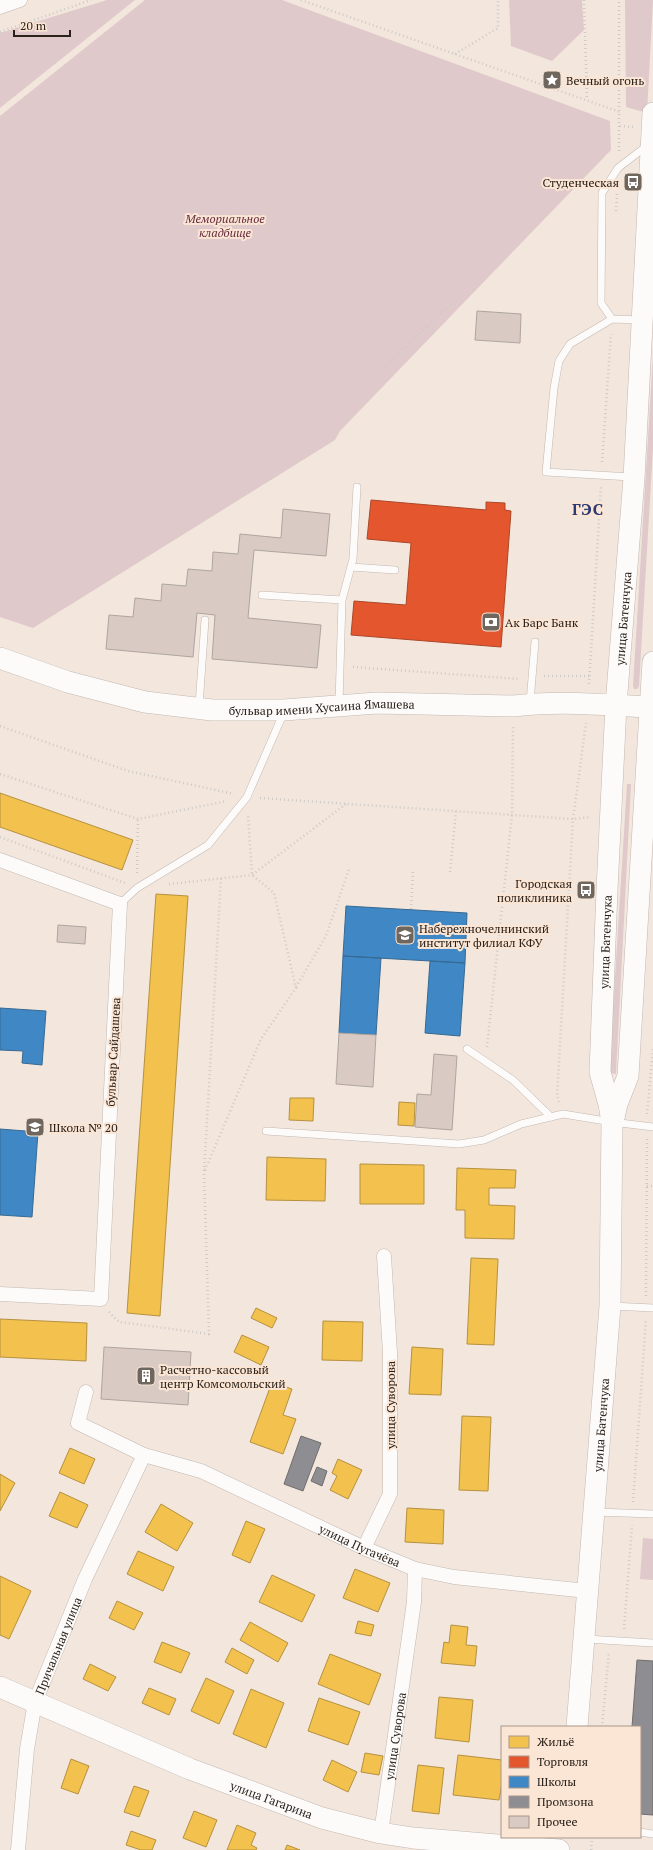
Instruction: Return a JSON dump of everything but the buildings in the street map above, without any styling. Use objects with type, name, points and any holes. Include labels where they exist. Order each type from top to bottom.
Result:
[{"type":"main road","name":"улица Батенчука","points":[[577,1726],[610,1306],[612,1122],[609,1104],[600,1072],[616,705],[634,478],[642,320],[650,265],[651,142],[653,113]]},
{"type":"main road","name":"бульвар имени Хусаина Ямашева","points":[[0,658],[68,682],[145,702],[198,708],[284,710],[377,703],[522,705],[588,704],[650,707]]},
{"type":"main road","name":"улица Батенчука","points":[[612,1122],[628,1076],[650,770],[650,707],[653,662]]},
{"type":"main road","points":[[614,769],[650,770]]},
{"type":"main road","name":"улица Гагарина","points":[[0,1687],[197,1771],[322,1818],[381,1833],[413,1838],[559,1850]]},
{"type":"main road","points":[[567,1850],[568,1838]]},
{"type":"street","points":[[0,7],[20,0]]},
{"type":"street","points":[[0,860],[120,904]]},
{"type":"street","name":"бульвар Сайдашева","points":[[0,1294],[101,1299],[120,904]]},
{"type":"street","name":"улица Суворова","points":[[364,1548],[390,1494],[390,1353],[384,1256]]},
{"type":"street","name":"улица Пугачёва","points":[[86,1392],[78,1423],[144,1455],[201,1471],[364,1548],[415,1569],[454,1577],[587,1591]]},
{"type":"street","name":"Причальная улица","points":[[18,1850],[27,1749],[35,1702],[85,1579],[144,1455]]},
{"type":"street","name":"улица Суворова","points":[[381,1833],[414,1602],[415,1569]]},
{"type":"lane","points":[[612,319],[601,303],[602,193],[618,168],[651,142]]},
{"type":"lane","points":[[634,478],[546,472],[554,388],[559,361],[570,344],[612,319],[642,320]]},
{"type":"lane","points":[[338,705],[342,600],[353,559],[357,487]]},
{"type":"lane","points":[[351,567],[395,570]]},
{"type":"lane","points":[[262,595],[342,600]]},
{"type":"lane","points":[[198,708],[205,620]]},
{"type":"lane","points":[[522,705],[532,676],[535,642]]},
{"type":"lane","points":[[120,904],[137,888],[208,845],[247,797],[284,710]]},
{"type":"lane","points":[[467,1049],[513,1080],[551,1117]]},
{"type":"lane","points":[[266,1130],[459,1144],[484,1140],[521,1124],[563,1114],[612,1122],[650,1126]]},
{"type":"lane","points":[[610,1306],[650,1308]]},
{"type":"lane","points":[[594,1512],[653,1514]]},
{"type":"lane","points":[[584,1639],[653,1643]]},
{"type":"lane","points":[[641,1832],[653,1834]]},
{"type":"path","points":[[0,32],[92,0]]},
{"type":"path","points":[[301,0],[620,112]]},
{"type":"path","points":[[455,54],[498,28],[498,0]]},
{"type":"path","points":[[584,0],[587,100]]},
{"type":"path","points":[[616,216],[620,112],[619,0]]},
{"type":"path","points":[[382,369],[451,304]]},
{"type":"path","points":[[563,1114],[557,1096],[573,819],[588,704],[612,319]]},
{"type":"path","points":[[427,327],[433,334]]},
{"type":"path","points":[[340,666],[518,679],[532,676],[590,676]]},
{"type":"path","points":[[485,1060],[487,1054],[512,815],[522,705]]},
{"type":"path","points":[[0,726],[128,771],[247,797],[573,819]]},
{"type":"path","points":[[0,774],[138,818],[247,797]]},
{"type":"path","points":[[247,797],[252,875],[274,893],[296,988]]},
{"type":"path","points":[[168,884],[252,875],[346,804]]},
{"type":"path","points":[[450,872],[456,811]]},
{"type":"path","points":[[0,837],[137,888],[138,818]]},
{"type":"path","points":[[204,1172],[261,1039],[296,988],[326,936],[349,869]]},
{"type":"path","points":[[411,909],[413,871]]},
{"type":"path","points":[[101,1312],[109,1312],[119,1322],[210,1334],[204,1172],[221,878]]},
{"type":"path","points":[[624,1641],[632,1513],[650,1308],[647,1186],[653,1049]]},
{"type":"path","points":[[647,1186],[653,1186]]},
{"type":"path","points":[[602,1726],[610,1640]]},
{"type":"path","points":[[591,1850],[592,1838]]},
{"type":"green space","points":[[107,0],[135,0],[0,108],[0,33]]},
{"type":"green space","name":"Мемориальное кладбище","points":[[145,0],[282,0],[610,121],[611,150],[340,431],[335,440],[33,628],[0,617],[0,116]]},
{"type":"green space","points":[[509,0],[582,0],[584,30],[552,61],[511,46]]},
{"type":"green space","points":[[625,0],[653,0],[647,113],[626,107]]},
{"type":"green space","points":[[653,356],[653,448],[639,686],[637,689],[634,689],[633,686]]},
{"type":"green space","points":[[627,784],[631,784],[616,1074],[609,1073]]},
{"type":"green space","points":[[643,1538],[653,1539],[653,1580],[640,1579]]},
{"type":"place","name":"Вечный огонь","points":[[552,80]]},
{"type":"place","name":"Студенческая","points":[[633,182]]},
{"type":"place","name":"Ак Барс Банк","points":[[491,622]]},
{"type":"place","name":"Городская поликлиника","points":[[586,890]]},
{"type":"place","name":"Набережночелнинский институт филиал КФУ","points":[[405,935]]},
{"type":"place","name":"Школа № 20","points":[[35,1127]]},
{"type":"place","name":"Расчетно-кассовый центр Комсомольский","points":[[146,1376]]},
{"type":"district","name":"ГЭС","points":[[588,509]]}]
